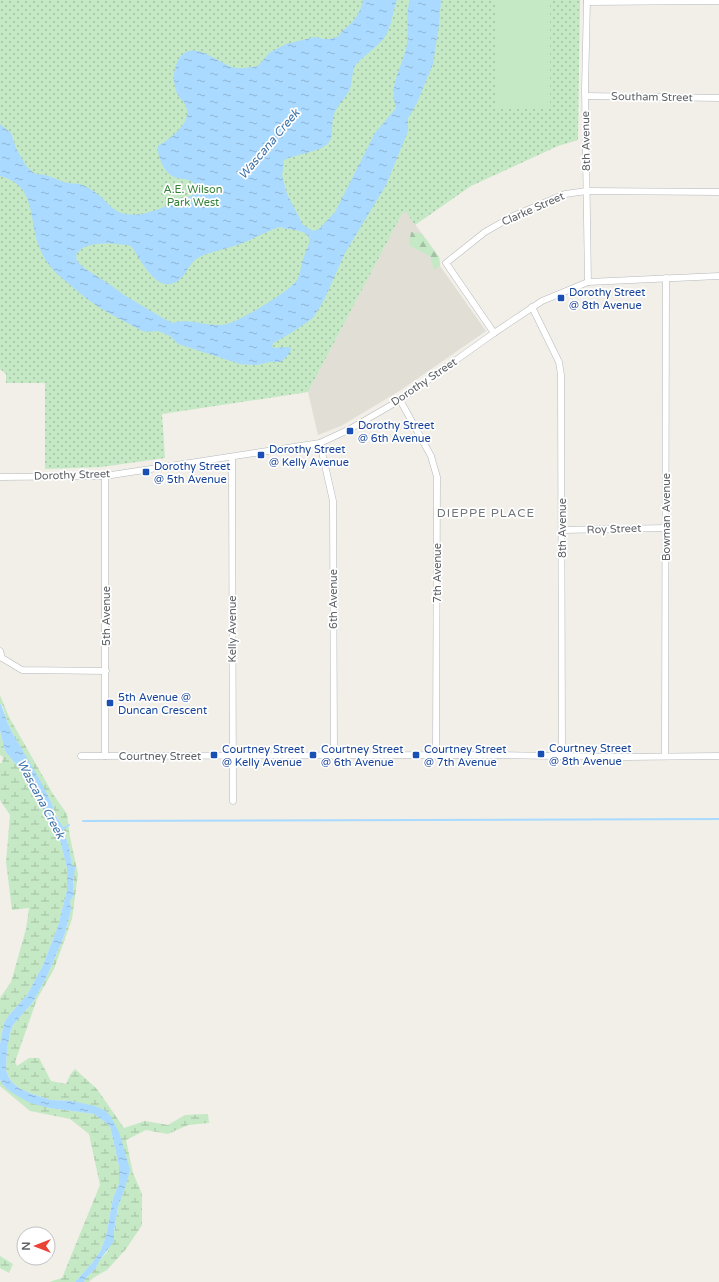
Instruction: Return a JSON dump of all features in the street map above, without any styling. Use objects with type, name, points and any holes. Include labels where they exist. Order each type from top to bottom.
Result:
[{"type":"street","points":[[587,1],[719,1]]},
{"type":"street","name":"8th Avenue","points":[[587,1],[586,96],[588,282]]},
{"type":"street","name":"Southam Street","points":[[586,96],[719,98]]},
{"type":"street","name":"Clarke Street","points":[[494,333],[446,263],[485,232],[513,216],[566,194],[587,191],[719,192]]},
{"type":"street","name":"Dorothy Street","points":[[0,476],[106,476],[320,443],[350,429],[400,400],[494,333],[542,301],[588,282],[719,276]]},
{"type":"street","name":"Bowman Avenue","points":[[665,756],[666,278]]},
{"type":"street","name":"8th Avenue","points":[[532,307],[559,362],[561,375],[562,756]]},
{"type":"street","name":"7th Avenue","points":[[400,400],[431,456],[437,477],[436,756]]},
{"type":"street","name":"6th Avenue","points":[[320,443],[333,501],[334,756]]},
{"type":"street","name":"Kelly Avenue","points":[[232,457],[233,801]]},
{"type":"street","name":"5th Avenue","points":[[105,756],[106,476]]},
{"type":"street","name":"Roy Street","points":[[562,530],[666,528]]},
{"type":"street","points":[[0,651],[2,658],[22,670],[106,671]]},
{"type":"street","name":"Courtney Street","points":[[81,756],[719,756]]},
{"type":"shaded area","points":[[403,212],[406,212],[439,257],[440,266],[486,331],[401,390],[341,426],[318,435],[308,392]]},
{"type":"green space","name":"A.E. Wilson Park West","points":[[0,0],[580,0],[578,140],[558,146],[471,186],[415,225],[406,212],[403,212],[308,392],[162,414],[165,458],[101,467],[45,469],[45,383],[6,383],[6,374],[0,369]]},
{"type":"green space","points":[[497,0],[550,0],[550,107],[497,107]]},
{"type":"green space","points":[[411,232],[422,234],[439,257],[440,266],[434,270],[430,256],[410,246]]},
{"type":"green space","points":[[0,695],[9,717],[53,794],[67,814],[78,874],[72,919],[54,969],[37,999],[15,1062],[17,1066],[29,1058],[39,1058],[51,1081],[66,1084],[70,1075],[75,1069],[97,1089],[124,1128],[145,1121],[168,1125],[185,1115],[208,1114],[209,1123],[188,1125],[168,1134],[146,1130],[126,1140],[133,1173],[142,1194],[142,1225],[126,1249],[107,1270],[89,1282],[84,1282],[108,1251],[115,1229],[118,1207],[124,1191],[111,1117],[72,1101],[51,1100],[32,1094],[19,1088],[13,1083],[6,1070],[7,1049],[13,1025],[33,1002],[47,976],[64,936],[71,910],[70,901],[74,895],[74,881],[67,840],[61,824],[52,804],[8,724],[2,704],[0,704]]},
{"type":"green space","points":[[0,731],[5,751],[22,772],[60,840],[67,868],[67,890],[58,926],[43,965],[27,995],[9,1015],[4,1023],[0,1044],[0,998],[11,982],[26,929],[29,908],[12,910],[6,862],[10,815],[0,800],[0,763],[2,763],[3,757],[0,755]]},
{"type":"green space","points":[[0,1080],[4,1086],[50,1108],[94,1114],[110,1126],[119,1166],[119,1184],[113,1198],[106,1236],[101,1250],[92,1263],[75,1282],[49,1282],[62,1278],[100,1185],[89,1134],[70,1119],[30,1111],[0,1086]]},
{"type":"green space","points":[[0,1256],[13,1264],[9,1273],[0,1268]]},
{"type":"water","name":"Wascana Creek","points":[[363,0],[397,0],[387,34],[381,42],[359,61],[354,68],[350,89],[334,114],[331,139],[329,142],[321,148],[284,160],[282,176],[287,194],[303,225],[313,231],[319,229],[335,212],[375,133],[396,108],[394,90],[407,44],[408,11],[410,0],[441,0],[433,64],[416,105],[408,118],[408,131],[386,185],[345,253],[324,300],[313,318],[273,343],[272,347],[274,348],[291,348],[290,353],[281,362],[269,362],[257,365],[240,364],[178,344],[170,336],[158,331],[142,331],[92,302],[53,270],[45,259],[39,246],[27,198],[17,184],[10,179],[0,176],[0,124],[11,133],[16,148],[26,166],[35,174],[50,176],[66,183],[85,186],[100,196],[113,208],[122,213],[133,215],[156,210],[184,200],[198,189],[193,182],[170,175],[162,164],[158,150],[158,146],[178,131],[187,115],[186,106],[177,93],[174,82],[176,66],[181,56],[194,50],[237,68],[258,66],[269,53],[286,44],[315,37],[330,39],[339,36],[355,18]],"holes":[[[280,227],[303,232],[309,239],[309,244],[297,280],[285,291],[255,311],[223,325],[187,321],[173,323],[166,320],[124,295],[84,268],[77,261],[76,255],[84,247],[90,245],[119,244],[131,246],[150,274],[164,284],[171,284],[179,280],[196,259],[240,244],[268,231]]]},
{"type":"water","name":"Wascana Creek","points":[[0,704],[13,734],[41,782],[52,804],[55,814],[63,827],[72,865],[75,867],[73,884],[74,895],[70,901],[71,910],[64,936],[47,976],[33,1002],[13,1025],[7,1049],[6,1070],[13,1083],[19,1088],[32,1094],[51,1100],[72,1101],[95,1106],[106,1111],[119,1132],[130,1170],[118,1207],[114,1241],[95,1269],[84,1282],[75,1282],[92,1263],[101,1250],[106,1236],[113,1198],[119,1184],[119,1166],[110,1126],[94,1114],[50,1108],[30,1103],[11,1092],[0,1080],[0,1044],[4,1023],[9,1015],[27,995],[43,965],[58,926],[67,890],[67,868],[60,840],[22,772],[5,751],[0,731]]},
{"type":"waterway","points":[[83,821],[719,819]]},
{"type":"waterway","name":"Wascana Creek","points":[[61,830],[69,825]]},
{"type":"place","name":"Dorothy Street @ 8th Avenue","points":[[561,298]]},
{"type":"place","name":"Dorothy Street @ 6th Avenue","points":[[350,431]]},
{"type":"place","name":"Dorothy Street @ Kelly Avenue","points":[[261,455]]},
{"type":"place","name":"Dorothy Street @ 5th Avenue","points":[[146,472]]},
{"type":"place","name":"5th Avenue @ Duncan Crescent","points":[[110,703]]},
{"type":"place","name":"Courtney Street @ 8th Avenue","points":[[541,754]]},
{"type":"place","name":"Courtney Street @ Kelly Avenue","points":[[214,755]]},
{"type":"place","name":"Courtney Street @ 6th Avenue","points":[[313,755]]},
{"type":"place","name":"Courtney Street @ 7th Avenue","points":[[416,755]]},
{"type":"district","name":"DIEPPE PLACE","points":[[486,513]]}]
